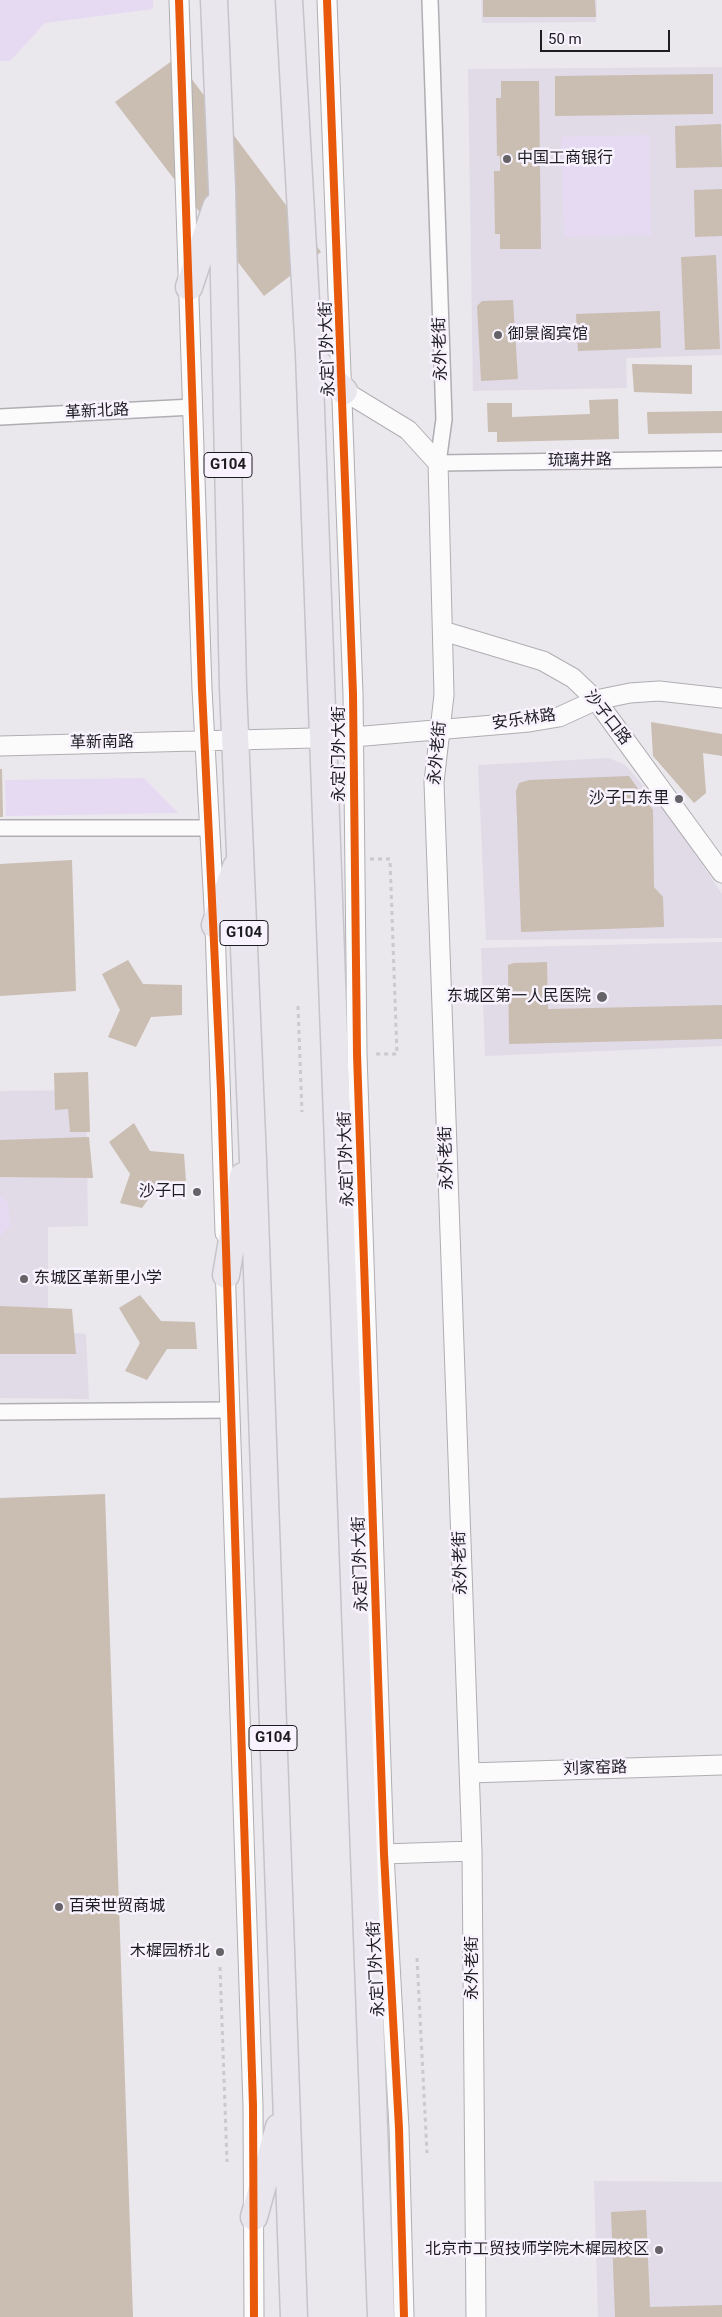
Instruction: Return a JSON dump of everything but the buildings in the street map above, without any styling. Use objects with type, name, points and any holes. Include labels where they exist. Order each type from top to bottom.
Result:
[{"type":"highway","name":"G104","points":[[214,0],[222,189],[235,740],[252,1126],[294,2317]]},
{"type":"highway","name":"永定门外大街","points":[[289,0],[309,354],[381,2317]]},
{"type":"highway","points":[[189,287],[222,189]]},
{"type":"highway","points":[[309,354],[344,391]]},
{"type":"highway","points":[[215,925],[241,855]]},
{"type":"highway","points":[[226,1275],[252,1126]]},
{"type":"highway","points":[[254,2217],[286,2105]]},
{"type":"street","points":[[178,0],[205,740],[215,925],[251,2040],[254,2317]]},
{"type":"street","name":"永定门外大街","points":[[327,0],[344,391],[354,737],[358,1054],[384,1854],[399,2128],[404,2317]]},
{"type":"street","name":"永外老街","points":[[430,0],[444,420],[438,463],[444,696],[434,782],[472,1852],[476,2317]]},
{"type":"street","points":[[344,391],[408,430],[438,463]]},
{"type":"street","name":"革新北路","points":[[0,417],[193,407]]},
{"type":"street","name":"琉璃井路","points":[[438,463],[722,460]]},
{"type":"street","name":"沙子口路","points":[[443,631],[543,661],[573,678],[596,700],[722,873]]},
{"type":"street","name":"安乐林路","points":[[235,740],[354,737],[559,717],[596,700],[630,693],[659,691],[722,698]]},
{"type":"street","name":"革新南路","points":[[0,746],[235,740]]},
{"type":"street","points":[[0,828],[210,828]]},
{"type":"street","points":[[0,1412],[230,1410]]},
{"type":"street","name":"刘家窑路","points":[[469,1773],[722,1765]]},
{"type":"street","points":[[384,1854],[472,1852]]},
{"type":"path","points":[[358,1054],[397,1054],[390,859]]},
{"type":"path","points":[[298,1006],[302,1112]]},
{"type":"path","points":[[417,1958],[427,2154]]},
{"type":"path","points":[[220,1967],[227,2162]]},
{"type":"shaded area","points":[[0,0],[153,0],[153,9],[45,23],[10,61],[0,61]]},
{"type":"shaded area","points":[[481,0],[597,0],[596,22],[482,23]]},
{"type":"shaded area","points":[[722,67],[722,355],[626,358],[627,388],[473,391],[468,69]]},
{"type":"shaded area","points":[[649,135],[651,235],[564,237],[561,137]]},
{"type":"shaded area","points":[[609,758],[625,765],[665,810],[722,894],[722,938],[486,940],[478,765]]},
{"type":"shaded area","points":[[144,778],[178,813],[6,816],[5,780]]},
{"type":"shaded area","name":"东城区第一人民医院","points":[[722,942],[722,1046],[485,1056],[481,948]]},
{"type":"shaded area","name":"东城区革新里小学","points":[[86,1090],[88,1226],[48,1227],[48,1331],[86,1334],[89,1399],[0,1398],[0,1091]]},
{"type":"shaded area","points":[[0,1196],[8,1203],[10,1226],[0,1236]]},
{"type":"shaded area","name":"北京市工贸技师学院木樨园校区","points":[[594,2181],[722,2182],[722,2317],[598,2317]]},
{"type":"cycle path","points":[[179,0],[202,689],[221,1091],[253,2106],[254,2317]]},
{"type":"cycle path","points":[[327,0],[353,694],[357,1054],[384,1854],[399,2128],[404,2317]]},
{"type":"place","name":"中国工商银行","points":[[507,159]]},
{"type":"place","name":"御景阁宾馆","points":[[498,335]]},
{"type":"place","name":"沙子口东里","points":[[679,799]]},
{"type":"place","name":"东城区第一人民医院","points":[[602,997]]},
{"type":"place","name":"沙子口","points":[[197,1192]]},
{"type":"place","name":"东城区革新里小学","points":[[24,1279]]},
{"type":"place","name":"百荣世贸商城","points":[[59,1907]]},
{"type":"place","name":"木樨园桥北","points":[[220,1952]]},
{"type":"place","name":"北京市工贸技师学院木樨园校区","points":[[659,2250]]}]
